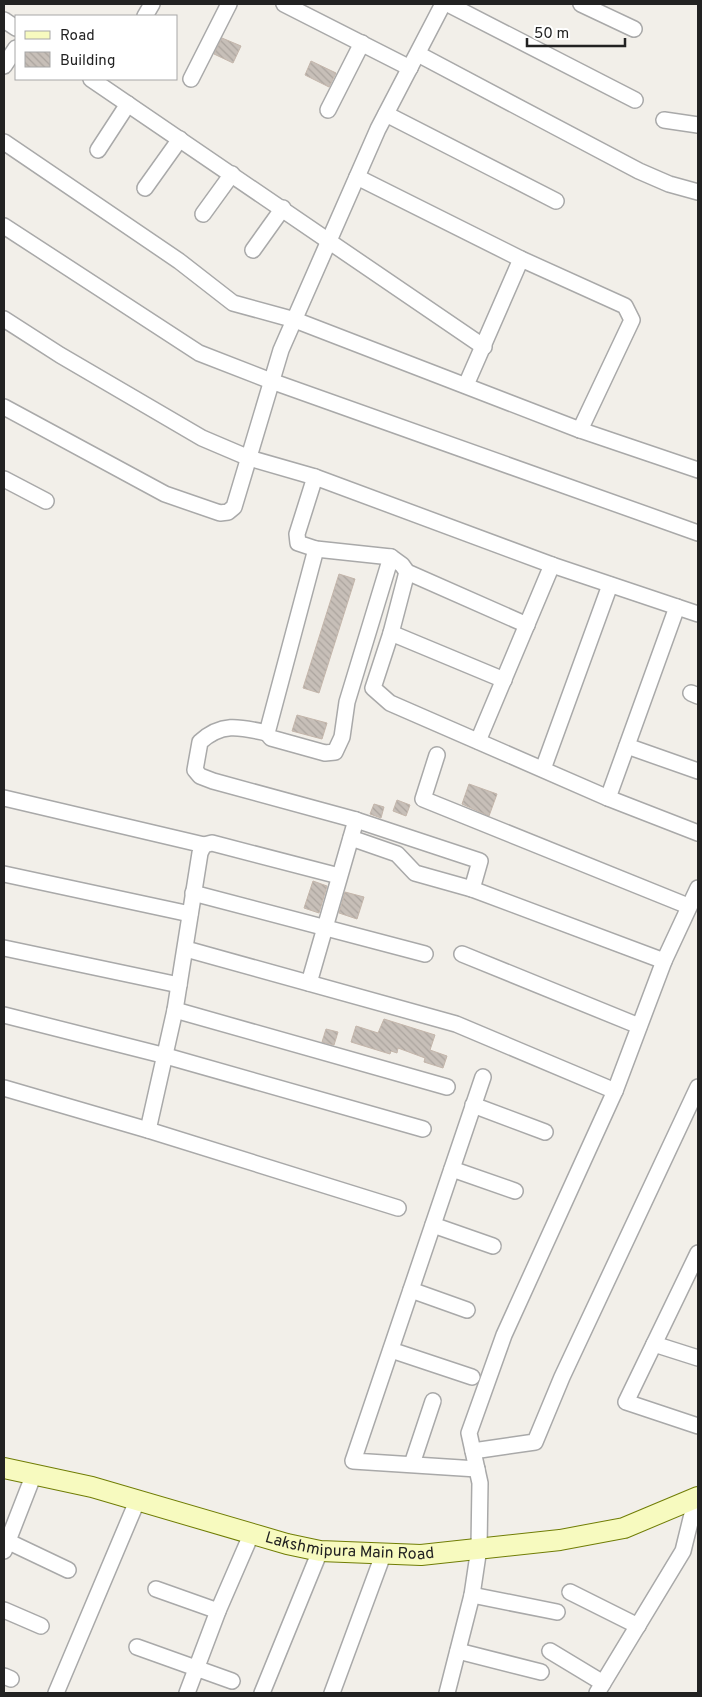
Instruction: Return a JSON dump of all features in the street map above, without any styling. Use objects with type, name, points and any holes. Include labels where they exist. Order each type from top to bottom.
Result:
[{"type":"main road","name":"Lakshmipura Main Road","points":[[4,1468],[138,1499],[251,1535],[320,1552],[383,1555],[421,1556],[560,1540],[624,1528],[697,1498]]},
{"type":"street","points":[[146,15],[152,4]]},
{"type":"street","points":[[191,79],[229,4]]},
{"type":"street","points":[[284,4],[410,68]]},
{"type":"street","points":[[4,408],[165,494],[220,513],[228,512],[234,507],[271,381],[295,320],[386,114],[443,4]]},
{"type":"street","points":[[448,4],[635,100]]},
{"type":"street","points":[[581,4],[634,29]]},
{"type":"street","points":[[4,20],[15,27]]},
{"type":"street","points":[[328,110],[362,43]]},
{"type":"street","points":[[4,66],[15,50]]},
{"type":"street","points":[[418,54],[639,172],[669,184],[698,192]]},
{"type":"street","points":[[92,80],[484,346]]},
{"type":"street","points":[[98,150],[128,104]]},
{"type":"street","points":[[386,114],[556,200]]},
{"type":"street","points":[[664,120],[698,125]]},
{"type":"street","points":[[145,188],[180,139]]},
{"type":"street","points":[[4,142],[179,261],[233,303],[295,320],[580,430],[698,470]]},
{"type":"street","points":[[203,214],[232,174]]},
{"type":"street","points":[[357,177],[521,259],[625,306],[632,320],[580,430]]},
{"type":"street","points":[[253,250],[283,208]]},
{"type":"street","points":[[4,226],[199,353],[271,381],[698,533]]},
{"type":"street","points":[[466,385],[521,259]]},
{"type":"street","points":[[4,319],[60,355],[193,433],[249,458],[315,476],[552,566],[698,614]]},
{"type":"street","points":[[315,476],[297,534],[298,543],[316,549],[391,558],[407,572],[527,625]]},
{"type":"street","points":[[4,479],[46,501]]},
{"type":"street","points":[[267,733],[316,549]]},
{"type":"street","points":[[391,558],[347,702],[342,737],[335,752],[325,753],[270,738],[267,733],[237,726],[217,730],[200,742],[195,770],[200,776],[213,781],[356,820],[480,861],[472,889]]},
{"type":"street","points":[[478,741],[552,566]]},
{"type":"street","points":[[407,572],[391,633],[373,688],[390,703],[608,798],[698,833]]},
{"type":"street","points":[[543,769],[610,585]]},
{"type":"street","points":[[608,798],[677,607]]},
{"type":"street","points":[[391,633],[504,680]]},
{"type":"street","points":[[627,746],[698,771]]},
{"type":"street","points":[[437,755],[423,800],[694,898],[664,961],[615,1091],[504,1334],[469,1433],[480,1483],[479,1548],[472,1595],[447,1693]]},
{"type":"street","points":[[4,798],[204,845],[212,843],[339,876]]},
{"type":"street","points":[[309,983],[356,820]]},
{"type":"street","points":[[351,838],[397,854],[415,873],[472,889],[664,961]]},
{"type":"street","points":[[148,1130],[166,1056],[186,949],[200,853],[204,845]]},
{"type":"street","points":[[4,874],[190,914]]},
{"type":"street","points":[[193,893],[425,954]]},
{"type":"street","points":[[4,948],[179,985]]},
{"type":"street","points":[[186,949],[456,1024],[615,1091]]},
{"type":"street","points":[[462,954],[640,1026]]},
{"type":"street","points":[[174,1010],[447,1087]]},
{"type":"street","points":[[4,1015],[166,1056],[423,1129]]},
{"type":"street","points":[[477,1469],[353,1461],[482,1077]]},
{"type":"street","points":[[473,1451],[535,1442],[562,1377],[698,1087]]},
{"type":"street","points":[[4,1088],[148,1130],[398,1208]]},
{"type":"street","points":[[473,1105],[545,1132]]},
{"type":"street","points":[[452,1169],[515,1191]]},
{"type":"street","points":[[432,1225],[493,1246]]},
{"type":"street","points":[[698,1252],[692,1283],[654,1344],[626,1402],[698,1426]]},
{"type":"street","points":[[411,1290],[467,1310]]},
{"type":"street","points":[[654,1344],[698,1358]]},
{"type":"street","points":[[391,1350],[472,1377]]},
{"type":"street","points":[[412,1464],[433,1401]]},
{"type":"street","points":[[34,1474],[6,1546],[68,1570]]},
{"type":"street","points":[[550,1651],[600,1688],[683,1551],[697,1498]]},
{"type":"street","points":[[56,1693],[138,1499]]},
{"type":"street","points":[[186,1693],[218,1611],[251,1535]]},
{"type":"street","points":[[262,1693],[320,1552]]},
{"type":"street","points":[[332,1693],[383,1555]]},
{"type":"street","points":[[156,1589],[218,1611]]},
{"type":"street","points":[[570,1592],[638,1626]]},
{"type":"street","points":[[472,1595],[557,1612]]},
{"type":"street","points":[[4,1610],[41,1626]]},
{"type":"street","points":[[137,1647],[232,1681]]},
{"type":"street","points":[[458,1651],[541,1672]]},
{"type":"building","points":[[222,38],[241,46],[233,63],[214,54]]},
{"type":"building","points":[[311,61],[336,73],[329,87],[305,75]]},
{"type":"building","points":[[339,574],[355,579],[319,693],[303,688]]},
{"type":"building","points":[[297,715],[327,723],[322,739],[292,731]]},
{"type":"building","points":[[469,784],[497,794],[489,816],[462,804]]},
{"type":"building","points":[[397,800],[410,805],[406,816],[393,811]]},
{"type":"building","points":[[374,804],[384,807],[381,818],[370,814]]},
{"type":"building","points":[[313,881],[327,886],[319,913],[304,908]]},
{"type":"building","points":[[345,892],[364,897],[357,919],[339,913]]},
{"type":"building","points":[[384,1019],[435,1035],[430,1050],[447,1056],[443,1068],[424,1062],[425,1058],[398,1048],[397,1053],[391,1051],[390,1054],[351,1042],[356,1026],[378,1033]]},
{"type":"building","points":[[326,1029],[338,1032],[334,1045],[322,1042]]}]
